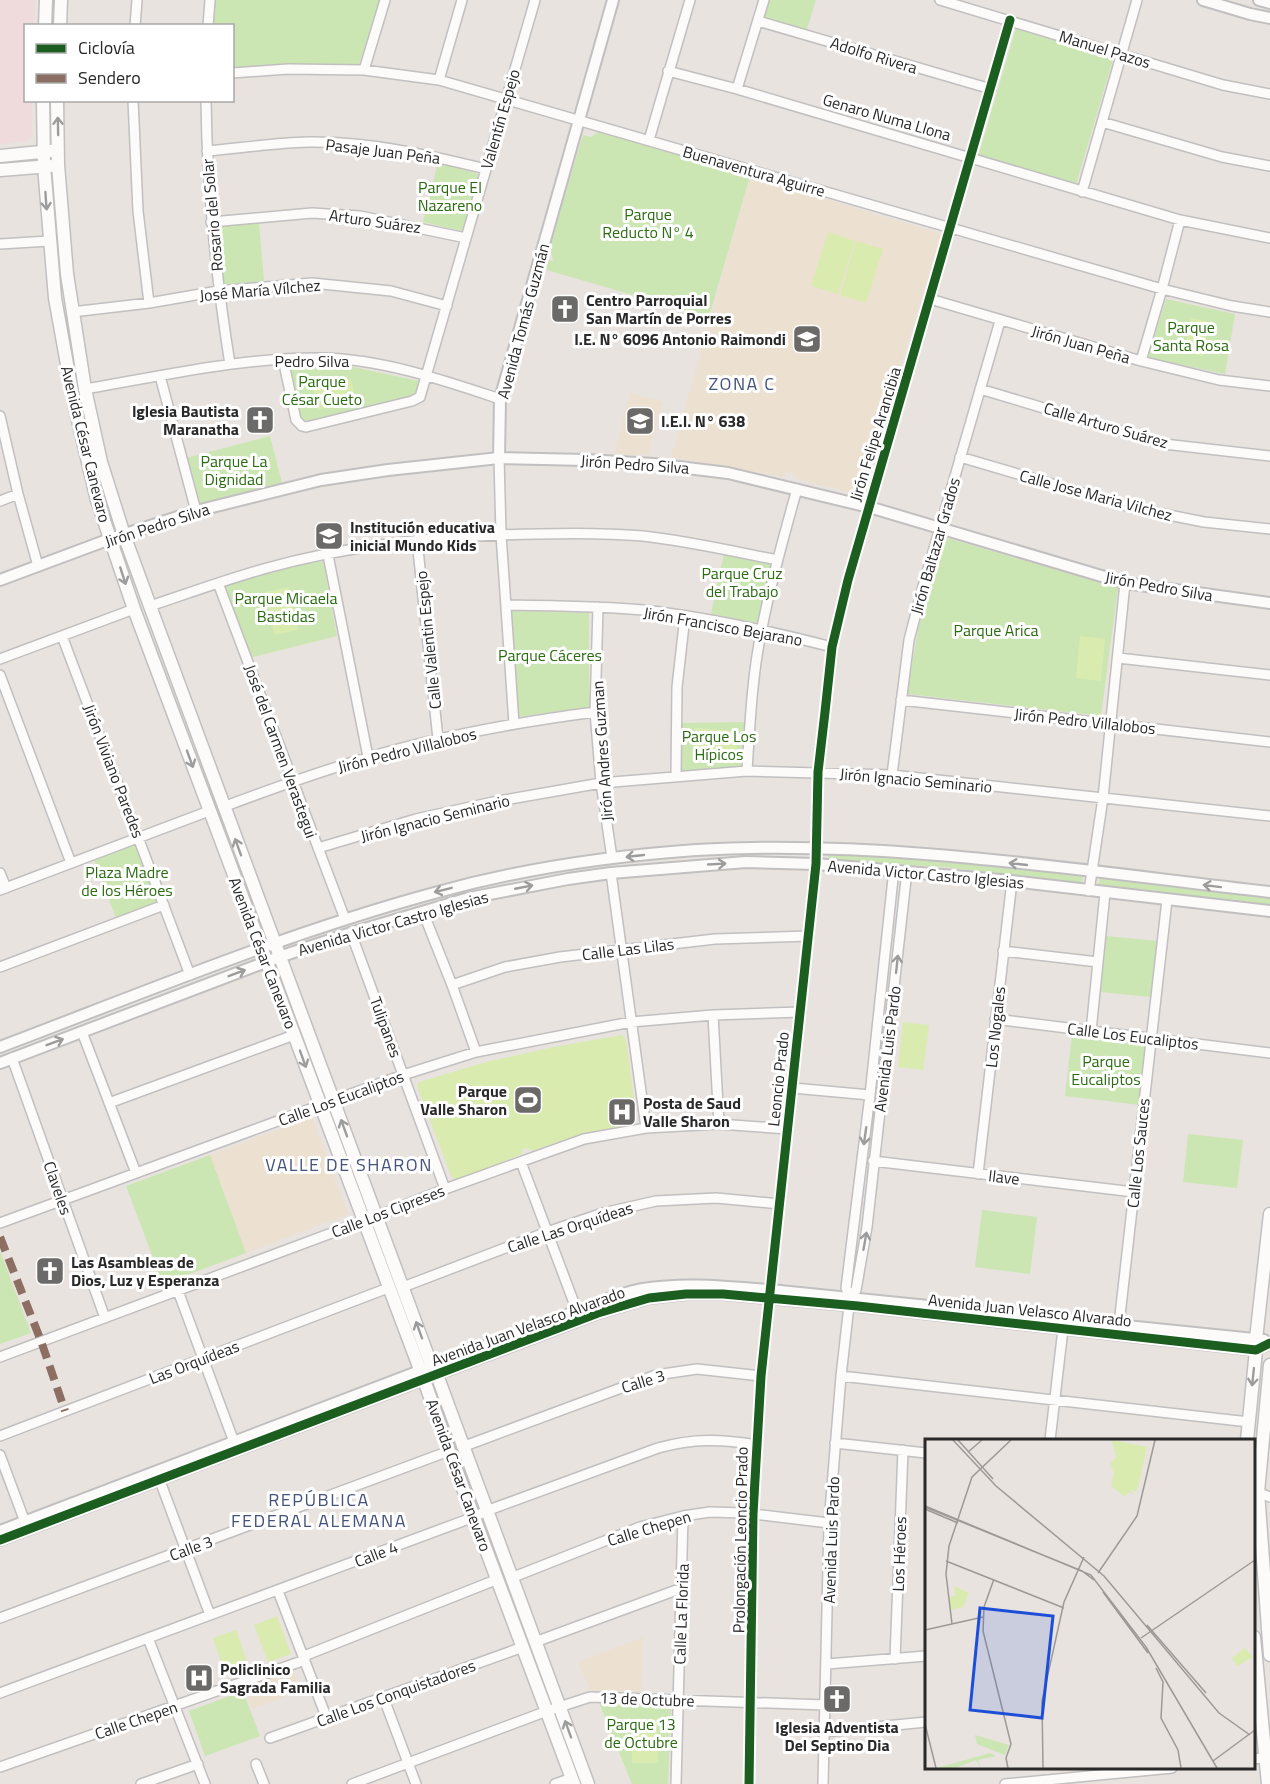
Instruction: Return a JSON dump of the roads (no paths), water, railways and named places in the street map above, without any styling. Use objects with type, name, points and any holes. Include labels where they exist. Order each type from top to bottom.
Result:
[{"type":"main road","points":[[45,24],[46,0]]},
{"type":"main road","points":[[60,24],[61,0]]},
{"type":"main road","name":"Avenida César Canevaro","points":[[43,102],[43,152],[55,298],[74,403],[97,500],[134,609],[209,811],[523,1647],[588,1784]]},
{"type":"main road","name":"Avenida César Canevaro","points":[[57,102],[58,165],[66,273],[101,462],[124,535],[274,944],[535,1642],[573,1781]]},
{"type":"main road","points":[[0,156],[58,151]]},
{"type":"main road","points":[[0,170],[58,165]]},
{"type":"main road","points":[[1247,1439],[1270,1215]]},
{"type":"main road","points":[[1270,1365],[1267,1422],[1256,1492],[1267,1584],[1270,1655]]},
{"type":"main road","points":[[1255,1663],[1263,1758],[1268,1784]]},
{"type":"street","points":[[135,24],[137,0]]},
{"type":"street","points":[[208,24],[210,0]]},
{"type":"street","points":[[364,70],[385,0]]},
{"type":"street","points":[[439,80],[462,0]]},
{"type":"street","name":"Valentín Espejo","points":[[283,359],[296,420],[298,424],[306,427],[417,400],[420,397],[535,0]]},
{"type":"street","name":"Avenida Tomás Guzmán","points":[[514,724],[501,534],[500,399],[613,0]]},
{"type":"street","points":[[649,140],[690,0]]},
{"type":"street","points":[[737,89],[764,0]]},
{"type":"street","name":"Manuel Pazos","points":[[940,0],[1223,85],[1270,94]]},
{"type":"street","points":[[1082,192],[1137,0]]},
{"type":"street","points":[[1203,0],[1270,18]]},
{"type":"street","points":[[1259,0],[1270,3]]},
{"type":"street","name":"Adolfo Rivera","points":[[758,21],[991,89]]},
{"type":"street","name":"Jirón Felipe Arancibia","points":[[816,864],[818,772],[832,647],[848,580],[1010,21]]},
{"type":"street","name":"Buenaventura Aguirre","points":[[234,73],[288,69],[364,70],[439,80],[1162,289],[1234,307],[1270,312]]},
{"type":"street","name":"Genaro Numa Llona","points":[[668,71],[737,89],[1180,220],[1270,238]]},
{"type":"street","points":[[133,102],[138,211],[149,303]]},
{"type":"street","name":"Rosario del Solar","points":[[206,102],[211,222],[218,291],[230,364]]},
{"type":"street","points":[[1102,122],[1222,157],[1270,166]]},
{"type":"street","name":"Pasaje Juan Peña","points":[[207,151],[308,142],[360,145],[420,152],[486,169]]},
{"type":"street","name":"Arturo Suárez","points":[[211,222],[312,213],[360,216],[466,238]]},
{"type":"street","points":[[1141,361],[1180,220]]},
{"type":"street","points":[[0,244],[49,241]]},
{"type":"street","name":"José María Vílchez","points":[[72,312],[149,303],[218,291],[312,283],[391,291],[447,306]]},
{"type":"street","name":"Jirón Juan Peña","points":[[930,299],[1141,361],[1219,380],[1270,386]]},
{"type":"street","name":"Jirón Baltazar Grados","points":[[892,775],[909,640],[1000,321]]},
{"type":"street","name":"Pedro Silva","points":[[86,389],[230,364],[323,358],[370,362],[427,376],[500,399]]},
{"type":"street","points":[[160,376],[196,511]]},
{"type":"street","name":"Calle Arturo Suárez","points":[[980,389],[1164,444],[1270,456]]},
{"type":"street","points":[[0,422],[38,566]]},
{"type":"street","name":"Calle Jose Maria Vilchez","points":[[960,457],[1134,508],[1204,522],[1270,529]]},
{"type":"street","name":"Jirón Pedro Silva","points":[[0,580],[110,539],[196,511],[321,480],[499,458],[654,464],[728,473],[869,507],[1125,583],[1270,603]]},
{"type":"street","points":[[747,771],[761,629],[797,489]]},
{"type":"street","points":[[0,501],[18,494]]},
{"type":"street","points":[[150,606],[268,568],[417,540],[501,534],[582,533],[640,536],[681,541],[777,560]]},
{"type":"street","name":"Calle Valentin Espejo","points":[[417,540],[438,739]]},
{"type":"street","points":[[328,555],[368,757]]},
{"type":"street","name":"José del Carmen Verastegui","points":[[218,583],[345,919]]},
{"type":"street","points":[[1089,891],[1103,798],[1125,583]]},
{"type":"street","name":"Jirón Francisco Bejarano","points":[[506,605],[598,607],[685,616],[761,629],[832,647]]},
{"type":"street","name":"Jirón Andres Guzman","points":[[598,607],[595,712],[601,783],[612,858]]},
{"type":"street","points":[[0,659],[134,609]]},
{"type":"street","points":[[676,776],[677,687],[685,616]]},
{"type":"street","name":"Jirón Viviano Paredes","points":[[62,636],[190,975]]},
{"type":"street","points":[[1118,658],[1270,675]]},
{"type":"street","points":[[0,675],[71,863]]},
{"type":"street","name":"Jirón Pedro Villalobos","points":[[901,700],[1270,742]]},
{"type":"street","name":"Jirón Pedro Villalobos","points":[[224,807],[368,757],[438,739],[514,724],[595,712]]},
{"type":"street","name":"Jirón Ignacio Seminario","points":[[318,848],[416,819],[493,802],[601,783],[747,771],[892,775],[1270,816]]},
{"type":"street","points":[[0,873],[3,889],[209,811]]},
{"type":"street","name":"Avenida Victor Castro Iglesias","points":[[0,1047],[345,919],[440,891],[531,871],[612,858],[696,850],[817,849],[945,855],[1270,892]]},
{"type":"street","name":"Avenida Victor Castro Iglesias","points":[[0,1063],[279,957],[351,933],[469,898],[611,873],[746,862],[816,864],[1012,881],[1270,911]]},
{"type":"street","name":"Leoncio Prado","points":[[770,1294],[816,864]]},
{"type":"street","name":"Avenida Luis Pardo","points":[[823,1784],[829,1522],[849,1301],[846,1288],[870,1095],[894,869]]},
{"type":"street","name":"Avenida Luis Pardo","points":[[849,1301],[856,1290],[867,1227],[907,871]]},
{"type":"street","points":[[611,873],[646,1128]]},
{"type":"street","name":"Los Nogales","points":[[978,1174],[1012,881]]},
{"type":"street","points":[[1091,1031],[1105,893]]},
{"type":"street","name":"Calle Los Sauces","points":[[1119,1331],[1167,900]]},
{"type":"street","points":[[0,967],[164,905]]},
{"type":"street","points":[[423,912],[476,1052]]},
{"type":"street","name":"Tulipanes","points":[[351,933],[445,1189]]},
{"type":"street","name":"Calle Las Lilas","points":[[452,985],[505,967],[560,957],[715,939],[808,936]]},
{"type":"street","points":[[1003,951],[1098,962]]},
{"type":"street","name":"Calle Los Eucaliptos","points":[[0,1223],[403,1075],[476,1052],[631,1022],[712,1015],[801,1012]]},
{"type":"street","points":[[712,1015],[720,1124]]},
{"type":"street","name":"Calle Los Eucaliptos","points":[[995,1019],[1270,1053]]},
{"type":"street","points":[[82,1032],[136,1173]]},
{"type":"street","points":[[109,1103],[294,1035]]},
{"type":"street","name":"Claveles","points":[[12,1058],[105,1318]]},
{"type":"street","points":[[793,1088],[870,1095]]},
{"type":"street","name":"Calle Los Cipreses","points":[[0,1357],[584,1139],[646,1128],[720,1124],[788,1129]]},
{"type":"street","name":"Ilave","points":[[873,1161],[1134,1192]]},
{"type":"street","points":[[521,1162],[576,1311]]},
{"type":"street","name":"Calle Las Orquídeas","points":[[403,1287],[547,1232],[603,1213],[656,1201],[716,1198],[780,1203]]},
{"type":"street","name":"Avenida Juan Velasco Alvarado","points":[[0,1531],[422,1376],[576,1311],[644,1289],[695,1285],[1256,1345],[1270,1342]]},
{"type":"street","name":"Las Orquídeas","points":[[0,1436],[388,1288]]},
{"type":"street","points":[[177,1291],[234,1442]]},
{"type":"street","name":"Avenida Juan Velasco Alvarado","points":[[434,1371],[598,1313],[649,1298],[687,1294],[770,1294]]},
{"type":"street","name":"Prolongación Leoncio Prado","points":[[749,1784],[753,1514],[761,1376],[770,1294]]},
{"type":"street","name":"Avenida Juan Velasco Alvarado","points":[[849,1301],[1063,1329],[1119,1331]]},
{"type":"street","points":[[1050,1439],[1063,1329]]},
{"type":"street","name":"Calle 3","points":[[462,1447],[656,1375],[697,1369],[761,1376]]},
{"type":"street","name":"Avenida Juan Velasco Alvarado","points":[[0,1540],[234,1442],[422,1376]]},
{"type":"street","points":[[841,1376],[1249,1422]]},
{"type":"street","name":"Calle 4","points":[[0,1693],[658,1448],[682,1441],[708,1439],[757,1445]]},
{"type":"street","points":[[836,1443],[925,1453]]},
{"type":"street","name":"Los Héroes","points":[[895,1659],[903,1450]]},
{"type":"street","name":"Calle 3","points":[[0,1618],[449,1451]]},
{"type":"street","points":[[0,1455],[25,1522]]},
{"type":"street","points":[[157,1475],[210,1615]]},
{"type":"street","points":[[1256,1492],[1270,1497]]},
{"type":"street","name":"Calle Chepen","points":[[511,1578],[640,1527],[683,1516],[710,1512],[829,1522]]},
{"type":"street","name":"Calle La Florida","points":[[676,1784],[683,1516]]},
{"type":"street","name":"Calle Chepen","points":[[0,1767],[304,1658],[498,1579]]},
{"type":"street","points":[[535,1642],[682,1588]]},
{"type":"street","points":[[278,1591],[327,1719]]},
{"type":"street","points":[[148,1638],[205,1784]]},
{"type":"street","name":"Calle Los Conquistadores","points":[[270,1738],[523,1647]]},
{"type":"street","points":[[827,1664],[925,1656]]},
{"type":"street","name":"13 de Octubre","points":[[352,1784],[590,1697],[825,1705]]},
{"type":"street","points":[[384,1698],[416,1784]]},
{"type":"street","points":[[825,1732],[925,1722]]},
{"type":"street","points":[[141,1784],[198,1764]]},
{"type":"street","points":[[256,1764],[264,1784]]},
{"type":"street","points":[[1005,1784],[1069,1781],[1157,1769]]},
{"type":"street","points":[[555,1784],[573,1781]]},
{"type":"place","name":"Centro Parroquial San Martín de Porres","points":[[565,309]]},
{"type":"place","name":"I.E. N° 6096 Antonio Raimondi","points":[[807,339]]},
{"type":"place","name":"Iglesia Bautista Maranatha","points":[[260,420]]},
{"type":"place","name":"I.E.I. N° 638","points":[[640,421]]},
{"type":"place","name":"Institución educativa inicial Mundo Kids","points":[[329,536]]},
{"type":"place","name":"Parque Valle Sharon","points":[[528,1100]]},
{"type":"place","name":"Posta de Saud Valle Sharon","points":[[622,1112]]},
{"type":"place","name":"Las Asambleas de Dios, Luz y Esperanza","points":[[50,1271]]},
{"type":"place","name":"Policlinico Sagrada Familia","points":[[199,1678]]},
{"type":"place","name":"Iglesia Adventista Del Septino Dia","points":[[837,1699]]},
{"type":"district","name":"ZONA C","points":[[742,383]]},
{"type":"district","name":"VALLE DE SHARON","points":[[349,1164]]},
{"type":"district","name":"REPÚBLICA FEDERAL ALEMANA","points":[[319,1509]]},
{"type":"park label","name":"Parque El Nazareno","points":[[450,196]]},
{"type":"park label","name":"Parque Reducto N° 4","points":[[648,223]]},
{"type":"park label","name":"Parque Santa Rosa","points":[[1191,336]]},
{"type":"park label","name":"Parque César Cueto","points":[[322,390]]},
{"type":"park label","name":"Parque La Dignidad","points":[[234,470]]},
{"type":"park label","name":"Parque Cruz del Trabajo","points":[[742,582]]},
{"type":"park label","name":"Parque Micaela Bastidas","points":[[286,607]]},
{"type":"park label","name":"Parque Arica","points":[[996,630]]},
{"type":"park label","name":"Parque Cáceres","points":[[550,655]]},
{"type":"park label","name":"Parque Los Hípicos","points":[[719,745]]},
{"type":"park label","name":"Plaza Madre de los Héroes","points":[[127,881]]},
{"type":"park label","name":"Parque Eucaliptos","points":[[1106,1070]]},
{"type":"park label","name":"Parque 13 de Octubre","points":[[641,1733]]}]
